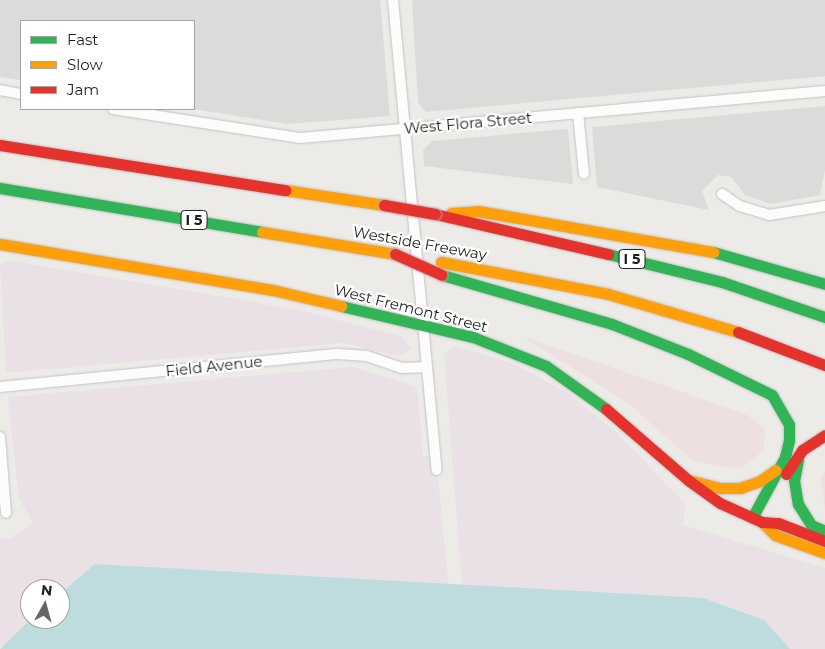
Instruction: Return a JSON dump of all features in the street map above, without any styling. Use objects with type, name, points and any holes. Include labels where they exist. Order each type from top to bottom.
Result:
[{"type":"main road","name":"Westside Freeway","points":[[0,145],[435,214],[649,262],[722,282],[825,316]]},
{"type":"main road","name":"Westside Freeway","points":[[0,188],[392,253],[608,294],[750,335],[825,365]]},
{"type":"main road","points":[[435,214],[478,211],[621,233],[737,257],[825,284]]},
{"type":"main road","name":"West Fremont Street","points":[[0,244],[273,290],[473,337],[546,366],[588,393],[688,480],[720,503],[757,520],[775,535],[825,553]]},
{"type":"main road","points":[[392,253],[442,275],[612,324],[762,388],[778,402],[789,425],[785,457],[777,469],[757,520]]},
{"type":"main road","points":[[757,520],[802,450],[825,435]]},
{"type":"main road","points":[[802,450],[794,480],[798,504],[811,525],[825,531]]},
{"type":"main road","points":[[688,480],[719,488],[740,488],[760,481],[777,469]]},
{"type":"main road","name":"West Fremont Street","points":[[757,520],[778,523],[825,540]]},
{"type":"street","points":[[393,0],[425,367],[436,470]]},
{"type":"street","points":[[0,90],[20,94]]},
{"type":"street","name":"West Flora Street","points":[[119,110],[301,138],[825,91]]},
{"type":"street","points":[[578,113],[584,174]]},
{"type":"street","points":[[722,194],[740,206],[769,215],[825,206]]},
{"type":"street","name":"Field Avenue","points":[[0,386],[338,354],[368,356],[401,368],[425,367]]},
{"type":"street","points":[[0,437],[6,512]]},
{"type":"shaded area","points":[[0,0],[380,0],[390,116],[287,124],[195,109],[195,20],[20,20],[20,80],[0,77]]},
{"type":"shaded area","points":[[412,0],[825,0],[825,76],[426,112],[418,103]]},
{"type":"shaded area","points":[[825,106],[825,170],[820,195],[771,204],[745,195],[731,177],[718,175],[702,191],[709,210],[597,187],[592,127]]},
{"type":"shaded area","points":[[568,129],[573,184],[424,166],[423,150],[433,141]]},
{"type":"shaded area","points":[[8,260],[299,310],[403,337],[411,349],[400,356],[343,343],[6,373],[0,265]]},
{"type":"shaded area","points":[[522,336],[746,414],[765,429],[764,450],[741,469],[693,461],[630,405]]},
{"type":"shaded area","points":[[456,346],[516,365],[568,393],[613,429],[685,503],[683,525],[825,568],[825,649],[459,649],[70,619],[70,579],[20,579],[20,629],[44,629],[19,646],[0,645],[0,538],[9,539],[33,522],[19,500],[8,397],[354,367],[417,387],[423,456],[436,456],[450,599],[463,600],[444,354]]},
{"type":"shaded area","points":[[825,472],[825,508],[820,477]]},
{"type":"water","points":[[95,564],[703,598],[764,620],[790,649],[0,649],[21,629],[70,629],[70,585]]},
{"type":"traffic: fast","points":[[0,188],[262,232]]},
{"type":"traffic: fast","points":[[713,252],[825,284]]},
{"type":"traffic: fast","points":[[608,254],[722,282],[825,317]]},
{"type":"traffic: fast","points":[[442,275],[612,324],[688,354],[772,395],[789,425],[789,440],[785,457],[752,518]]},
{"type":"traffic: fast","points":[[341,306],[473,337],[546,366],[606,409]]},
{"type":"traffic: fast","points":[[798,460],[794,480],[798,504],[811,525],[825,531]]},
{"type":"traffic: slow","points":[[285,190],[384,205]]},
{"type":"traffic: slow","points":[[451,213],[478,211],[713,252]]},
{"type":"traffic: slow","points":[[262,232],[395,254]]},
{"type":"traffic: slow","points":[[0,244],[273,290],[341,306]]},
{"type":"traffic: slow","points":[[441,262],[608,294],[738,332]]},
{"type":"traffic: slow","points":[[688,480],[719,488],[740,488],[760,481],[776,470]]},
{"type":"traffic: slow","points":[[762,522],[775,535],[825,553]]},
{"type":"traffic: jam","points":[[0,145],[285,190]]},
{"type":"traffic: jam","points":[[384,205],[435,214]]},
{"type":"traffic: jam","points":[[435,214],[608,254]]},
{"type":"traffic: jam","points":[[395,254],[442,275]]},
{"type":"traffic: jam","points":[[738,332],[825,365]]},
{"type":"traffic: jam","points":[[606,409],[688,480],[720,503],[762,522],[778,523],[825,541]]},
{"type":"traffic: jam","points":[[786,474],[802,450],[825,435]]}]
